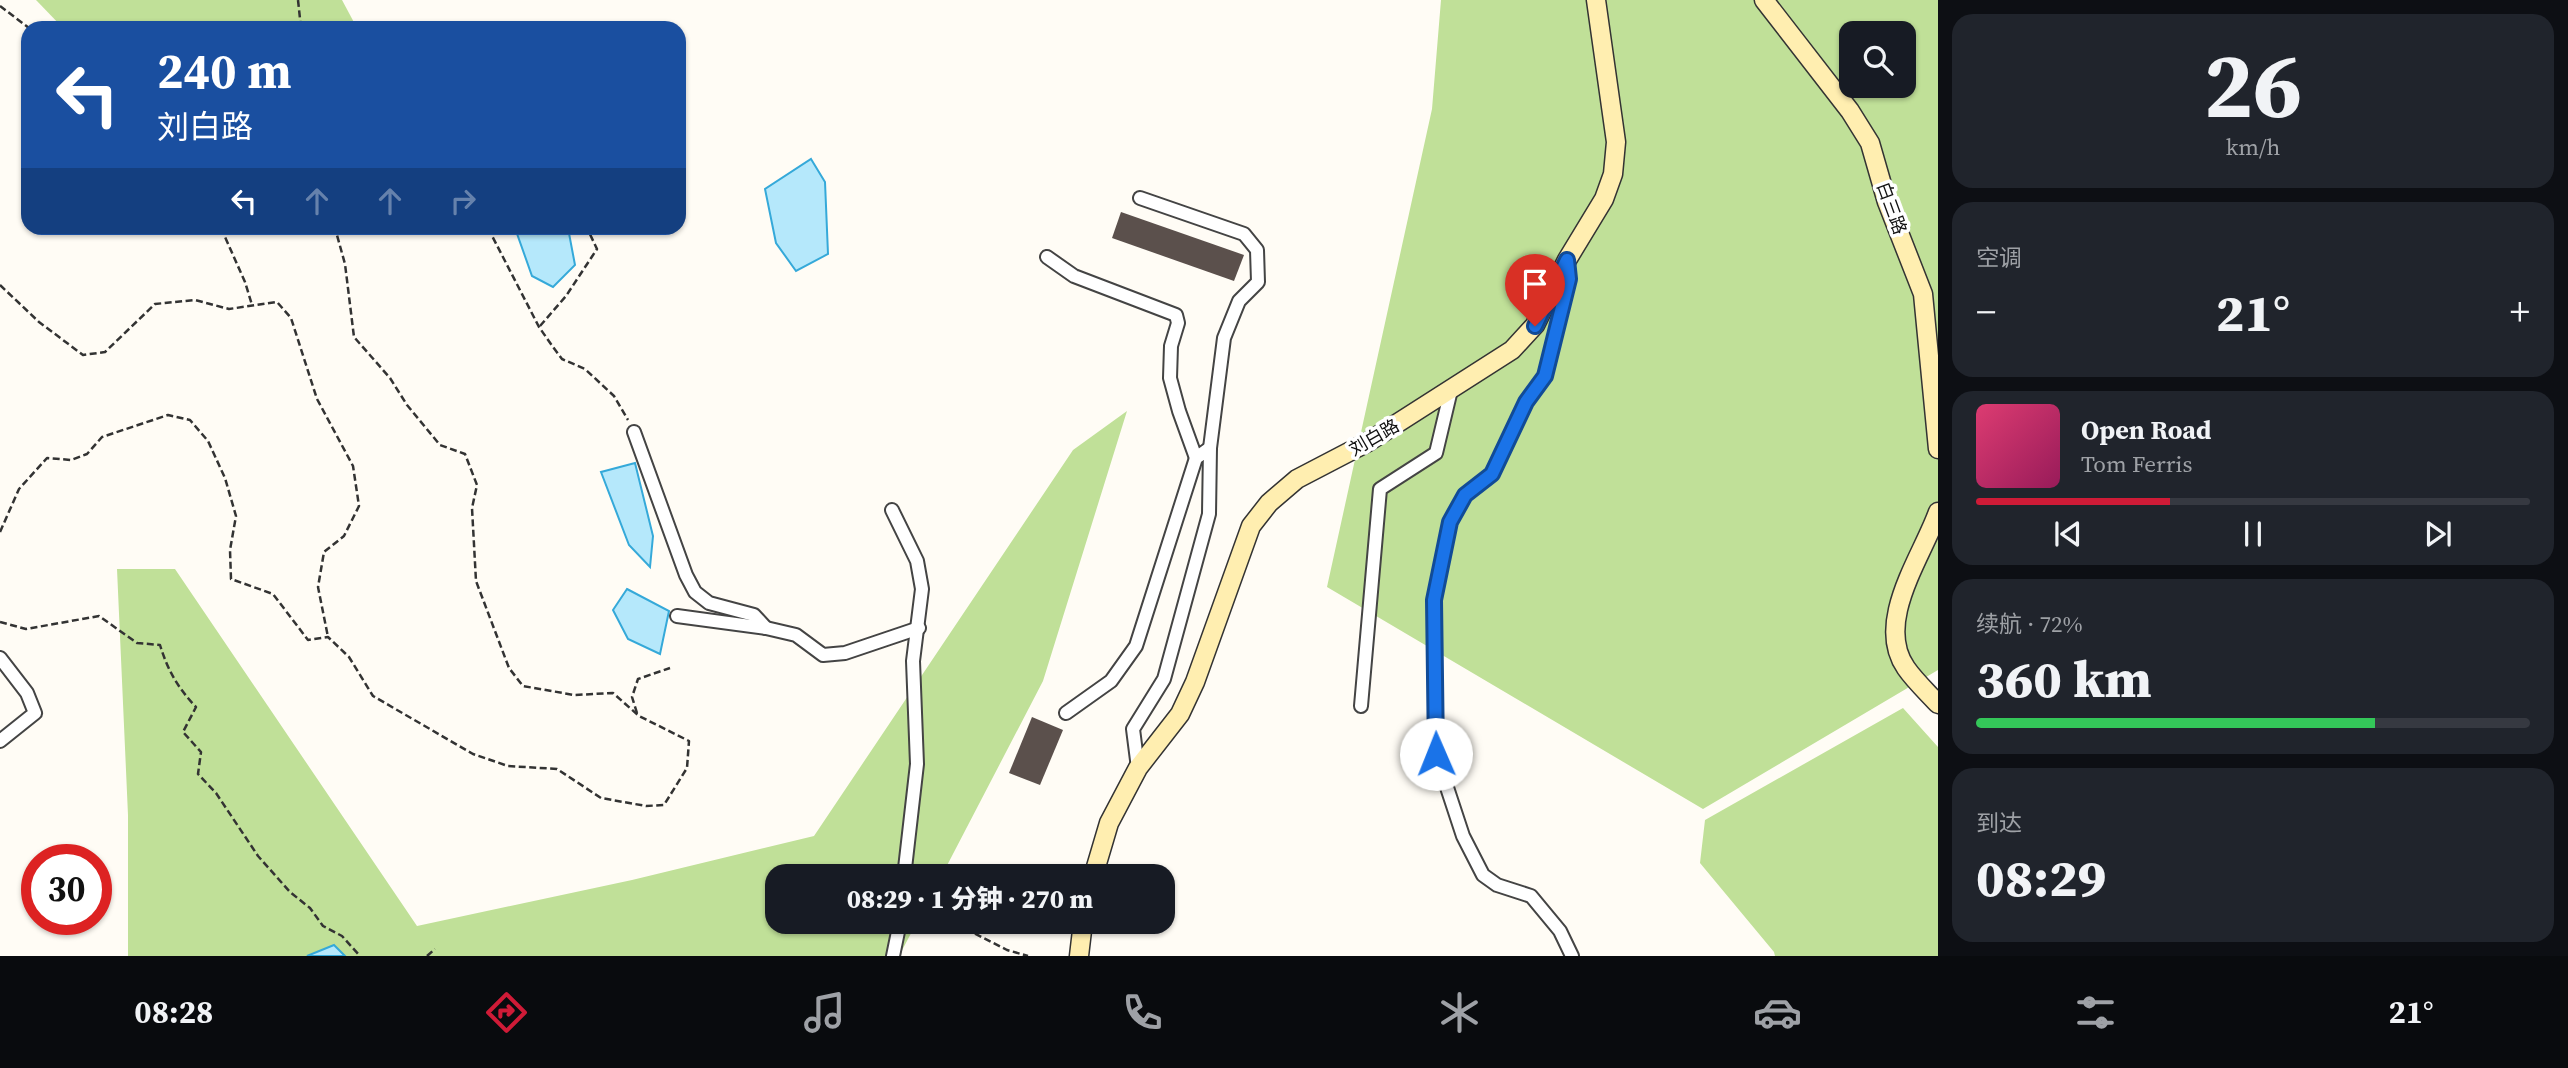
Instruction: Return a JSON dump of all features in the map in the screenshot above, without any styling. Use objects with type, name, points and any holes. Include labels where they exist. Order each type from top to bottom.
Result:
[{"type":"street","name":"刘白路","points":[[1097,864],[1109,823],[1138,768],[1180,714],[1195,682],[1251,526],[1269,503],[1297,479],[1368,442],[1512,350],[1535,326],[1567,260],[1604,199],[1613,174],[1616,142],[1596,0]]},
{"type":"street","name":"白三路","points":[[1764,0],[1850,111],[1870,143],[1887,202],[1923,294],[1938,449]]},
{"type":"street","points":[[1138,768],[1133,729],[1164,679],[1209,514],[1210,448],[1224,338],[1239,301],[1258,282],[1257,250],[1244,234],[1140,198]]},
{"type":"street","points":[[1047,257],[1074,276],[1175,315],[1178,323],[1171,346],[1170,378],[1196,458]]},
{"type":"street","points":[[1567,260],[1569,279],[1545,376],[1526,402],[1492,474],[1465,495],[1450,522],[1434,600],[1436,754],[1463,836],[1483,875],[1497,885],[1531,896],[1560,931],[1572,956]]},
{"type":"street","points":[[1361,706],[1380,489],[1436,453],[1451,390]]},
{"type":"street","points":[[634,432],[686,575],[695,592],[709,603],[754,615],[766,628]]},
{"type":"street","points":[[1066,713],[1111,681],[1136,646],[1196,458],[1210,448]]},
{"type":"street","points":[[892,510],[917,561],[922,589],[913,662],[917,764],[905,864]]},
{"type":"street","points":[[1938,512],[1928,540],[1899,597],[1896,645],[1905,667],[1938,704]]},
{"type":"street","points":[[677,616],[766,628],[796,635],[823,654],[845,653],[919,628]]},
{"type":"street","points":[[0,658],[27,692],[35,713],[0,741]]},
{"type":"street","points":[[893,956],[898,934]]},
{"type":"street","points":[[1079,956],[1082,934]]},
{"type":"path","points":[[298,0],[300,21]]},
{"type":"path","points":[[0,6],[21,22]]},
{"type":"path","points":[[224,235],[245,282],[252,306]]},
{"type":"path","points":[[0,285],[39,322],[83,355],[105,352],[155,304],[195,300],[229,309],[277,302],[291,318],[317,399],[353,466],[359,506],[344,536],[324,552],[318,587],[328,637],[349,657],[373,696],[473,754],[508,766],[556,769],[601,798],[646,806],[664,805],[687,768],[689,741],[639,716],[613,693],[573,695],[523,686],[509,668],[476,581],[472,508],[477,485],[465,454],[440,445],[407,405],[390,378],[354,337],[345,264],[337,235]]},
{"type":"path","points":[[492,235],[539,327],[562,359],[585,369],[614,396],[634,432]]},
{"type":"path","points":[[539,327],[566,296],[597,249],[590,235]]},
{"type":"path","points":[[0,532],[19,489],[47,458],[71,460],[87,454],[102,437],[168,415],[190,420],[208,441],[225,478],[236,516],[230,550],[231,579],[273,594],[308,640],[328,637]]},
{"type":"path","points":[[0,622],[26,629],[99,615],[137,643],[160,645],[166,666],[177,688],[196,707],[183,732],[201,752],[198,774],[216,793],[258,856],[290,892],[310,908],[323,926],[342,936],[360,956]]},
{"type":"path","points":[[639,716],[632,697],[638,679],[670,668]]},
{"type":"path","points":[[976,934],[1007,950],[1028,956]]},
{"type":"path","points":[[427,956],[435,949]]},
{"type":"green space","points":[[36,0],[342,0],[353,21],[56,21]]},
{"type":"green space","points":[[1441,0],[1938,0],[1938,670],[1703,809],[1327,587],[1432,109]]},
{"type":"green space","points":[[1127,411],[1043,681],[948,864],[765,864],[765,934],[911,934],[899,956],[128,956],[128,815],[117,569],[175,569],[417,926],[632,880],[814,836],[1073,450]]},
{"type":"green space","points":[[1903,708],[1938,747],[1938,956],[1775,956],[1700,863],[1705,820]]},
{"type":"water","points":[[811,159],[825,182],[828,254],[796,271],[776,243],[765,189]]},
{"type":"water","points":[[517,235],[569,235],[575,265],[553,287],[532,276]]},
{"type":"water","points":[[635,463],[653,536],[650,567],[629,545],[601,472]]},
{"type":"water","points":[[627,589],[669,611],[660,654],[628,639],[613,610]]},
{"type":"water","points":[[334,945],[345,956],[307,956]]},
{"type":"building","points":[[1121,212],[1244,255],[1234,281],[1112,238]]},
{"type":"building","points":[[1032,717],[1063,730],[1040,785],[1009,773]]},
{"type":"route","points":[[1436,754],[1434,600],[1450,522],[1465,495],[1492,474],[1526,402],[1545,376],[1569,279],[1567,260],[1535,326]]}]
